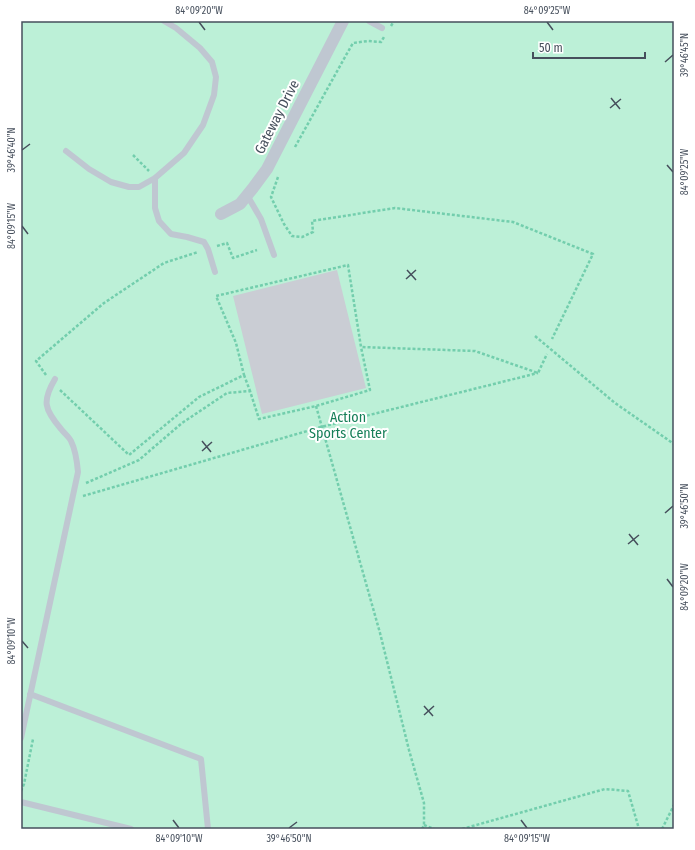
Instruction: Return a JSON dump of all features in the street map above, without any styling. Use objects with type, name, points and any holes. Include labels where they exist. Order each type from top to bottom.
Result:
[{"type":"street","name":"Gateway Drive","points":[[221,214],[240,204],[267,169],[342,21]]},
{"type":"lane","points":[[66,151],[89,169],[111,182],[128,187],[139,187],[155,178],[184,153],[203,124],[214,95],[216,77],[212,62],[200,48],[176,28],[164,21]]},
{"type":"lane","points":[[369,21],[385,30]]},
{"type":"lane","points":[[155,178],[155,208],[159,221],[171,234],[204,242],[208,249],[215,272]]},
{"type":"lane","points":[[247,195],[261,219],[274,255]]},
{"type":"lane","points":[[21,738],[78,472],[76,452],[71,441],[52,418],[46,404],[52,378]]},
{"type":"lane","points":[[30,694],[201,759],[208,829]]},
{"type":"lane","points":[[21,802],[130,829]]},
{"type":"path","points":[[391,26],[394,21]]},
{"type":"path","points":[[293,150],[354,43],[368,41],[380,42],[385,30]]},
{"type":"path","points":[[133,155],[155,178]]},
{"type":"path","points":[[278,177],[271,197],[284,224],[292,236],[302,237],[313,232],[312,221],[395,208],[513,222],[593,254],[552,339]]},
{"type":"path","points":[[52,378],[36,360],[104,303],[164,263],[227,243],[233,258],[258,250]]},
{"type":"path","points":[[348,265],[361,347],[370,390],[316,406],[259,419],[244,375],[236,343],[216,296],[348,265]]},
{"type":"path","points":[[535,336],[615,403],[674,444]]},
{"type":"path","points":[[361,347],[475,351],[538,373]]},
{"type":"path","points":[[538,373],[547,354]]},
{"type":"path","points":[[83,490],[82,496],[321,427],[538,373]]},
{"type":"path","points":[[59,390],[129,455],[199,397],[244,375]]},
{"type":"path","points":[[85,477],[84,483],[139,460],[182,422],[227,393],[250,391]]},
{"type":"path","points":[[316,406],[380,633],[409,750],[424,803],[424,824],[422,829]]},
{"type":"path","points":[[21,791],[24,784],[34,732]]},
{"type":"path","points":[[462,829],[605,789],[628,792],[639,829]]},
{"type":"path","points":[[662,829],[674,805]]},
{"type":"path","points":[[424,824],[434,829]]},
{"type":"green space","name":"Action Sports Center","points":[[21,21],[674,21],[674,829],[21,829]]},
{"type":"building","points":[[337,270],[366,388],[262,414],[233,296]]}]
